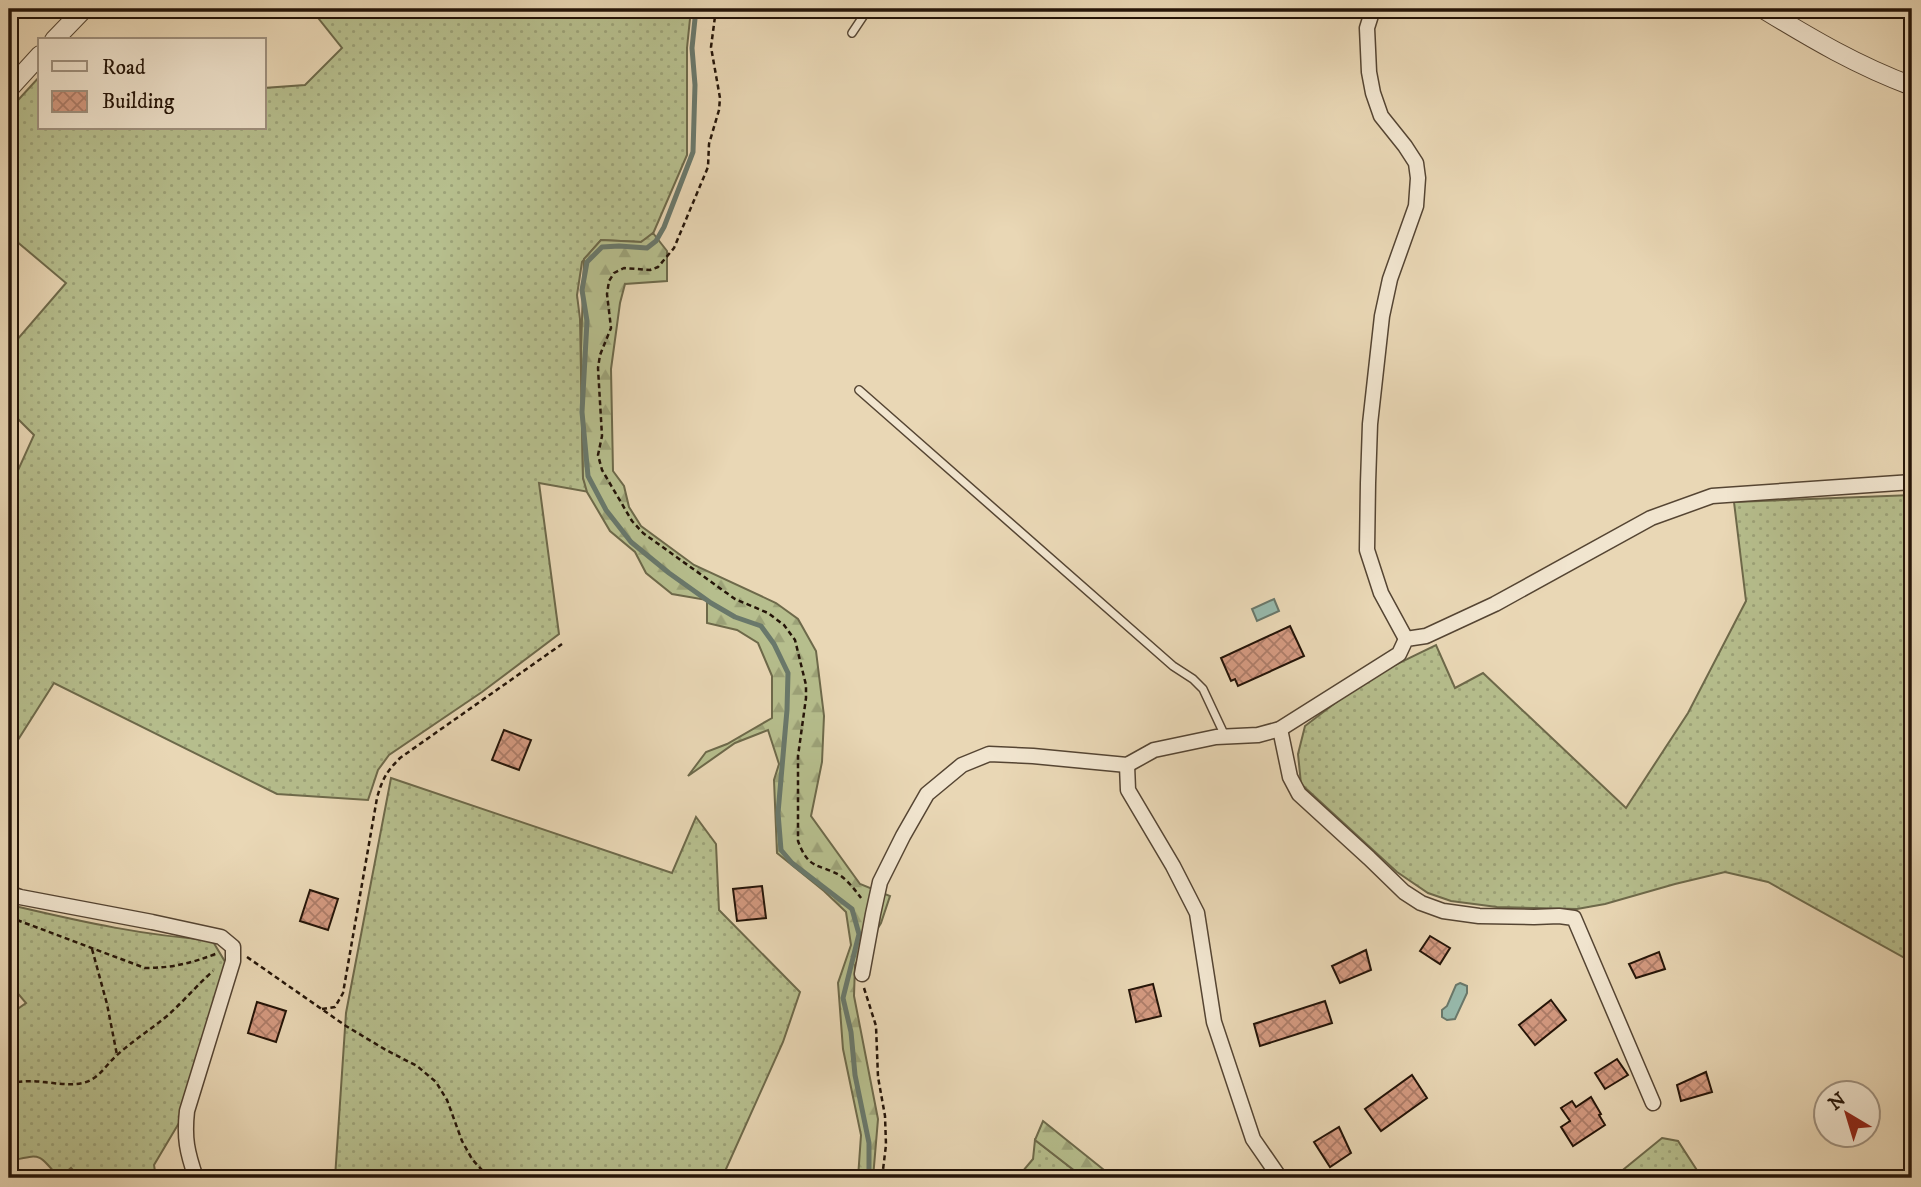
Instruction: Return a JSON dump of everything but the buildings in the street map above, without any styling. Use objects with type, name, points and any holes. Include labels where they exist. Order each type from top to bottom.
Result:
[{"type":"street","points":[[56,38],[84,9]]},
{"type":"street","points":[[1373,9],[1367,27],[1373,93],[1381,116],[1416,163],[1418,178],[1416,206],[1390,279],[1382,316],[1370,424],[1368,484],[1367,550],[1381,593],[1406,639]]},
{"type":"street","points":[[1763,9],[1818,44],[1876,73],[1912,86]]},
{"type":"street","points":[[9,89],[38,57]]},
{"type":"street","points":[[1406,639],[1426,636],[1449,626],[1495,604],[1651,518],[1712,496],[1912,482]]},
{"type":"street","points":[[862,974],[880,882],[927,794],[962,765],[989,754],[1127,765],[1154,750],[1225,737],[1258,735],[1280,729],[1399,654],[1406,639]]},
{"type":"street","points":[[1280,729],[1290,777],[1299,794],[1404,892],[1421,903],[1443,911],[1479,916],[1574,918],[1653,1102]]},
{"type":"street","points":[[1127,765],[1128,790],[1197,913],[1214,1022],[1253,1139],[1280,1178]]},
{"type":"street","points":[[9,893],[221,937],[233,947],[233,961],[187,1111],[185,1134],[196,1178]]},
{"type":"lane","points":[[852,33],[868,9]]},
{"type":"lane","points":[[859,390],[1173,666],[1193,679],[1203,689],[1225,737]]},
{"type":"path","points":[[716,9],[711,47],[720,97],[709,144],[708,167],[674,248],[666,259],[650,270],[624,268],[614,273],[609,281],[607,294],[611,328],[600,355],[598,368],[602,436],[598,455],[602,470],[632,521],[643,533],[735,599],[768,613],[785,625],[795,640],[806,685],[799,756],[799,841],[813,865],[841,877],[853,887],[873,914]]},
{"type":"path","points":[[322,1009],[335,1007],[342,993],[381,781],[400,758],[562,644]]},
{"type":"path","points":[[9,917],[145,968],[170,968],[233,947],[376,1044],[417,1066],[436,1082],[447,1100],[472,1159],[489,1178]]},
{"type":"path","points":[[92,949],[117,1055]]},
{"type":"path","points":[[9,1084],[28,1080],[85,1083],[98,1076],[117,1055],[169,1014],[214,970]]},
{"type":"path","points":[[862,974],[876,1026],[878,1077],[885,1116],[886,1145],[882,1178]]},
{"type":"green space","points":[[311,9],[691,9],[687,48],[687,155],[652,236],[641,242],[601,240],[582,262],[577,295],[580,319],[583,478],[589,492],[539,483],[559,634],[482,692],[389,755],[378,770],[368,800],[277,794],[54,683],[9,754],[9,476],[15,477],[34,435],[9,410],[9,349],[66,283],[9,235],[9,110],[38,78],[38,130],[266,130],[266,88],[305,85],[342,48]]},
{"type":"green space","points":[[653,233],[667,251],[667,281],[625,284],[611,369],[613,471],[624,486],[629,507],[641,526],[694,565],[776,603],[798,619],[816,651],[824,716],[822,762],[811,816],[860,884],[890,896],[881,923],[855,965],[854,996],[878,1119],[873,1178],[858,1178],[861,1135],[843,1049],[838,983],[851,945],[846,912],[777,853],[774,780],[779,764],[768,730],[735,743],[688,776],[706,752],[727,744],[772,718],[772,676],[758,643],[737,630],[707,623],[707,600],[672,594],[646,573],[635,552],[610,531],[587,492],[583,478],[581,349],[584,259],[601,240],[641,242]]},
{"type":"green space","points":[[1912,495],[1912,962],[1768,882],[1725,872],[1577,909],[1497,907],[1451,901],[1428,893],[1397,872],[1301,784],[1298,754],[1305,726],[1368,678],[1436,645],[1455,688],[1483,673],[1626,808],[1688,713],[1746,601],[1734,502]]},
{"type":"green space","points":[[391,778],[672,873],[696,817],[716,844],[719,910],[800,992],[783,1042],[722,1178],[335,1178],[346,1013]]},
{"type":"green space","points":[[9,902],[19,907],[115,928],[212,940],[227,965],[186,1091],[179,1123],[154,1165],[156,1178],[80,1178],[71,1168],[59,1178],[37,1157],[9,1161],[9,1015],[26,1003],[9,983]]},
{"type":"green space","points":[[1043,1121],[1114,1178],[1084,1178],[1035,1140]]},
{"type":"green space","points":[[1662,1138],[1678,1141],[1702,1178],[1613,1178]]},
{"type":"green space","points":[[1035,1140],[1084,1178],[1017,1178],[1033,1159]]},
{"type":"shaded area","points":[[1274,599],[1279,611],[1257,621],[1252,609]]},
{"type":"shaded area","points":[[1460,983],[1467,986],[1467,993],[1455,1019],[1447,1020],[1442,1017],[1442,1010],[1447,1006],[1456,985]]},
{"type":"waterway","points":[[696,9],[692,48],[695,85],[693,152],[664,227],[656,241],[647,248],[602,247],[587,262],[582,290],[587,321],[582,412],[588,476],[606,510],[631,542],[711,603],[735,617],[761,626],[774,644],[788,673],[778,813],[781,850],[792,863],[852,909],[859,934],[843,998],[869,1143],[869,1178]]}]
